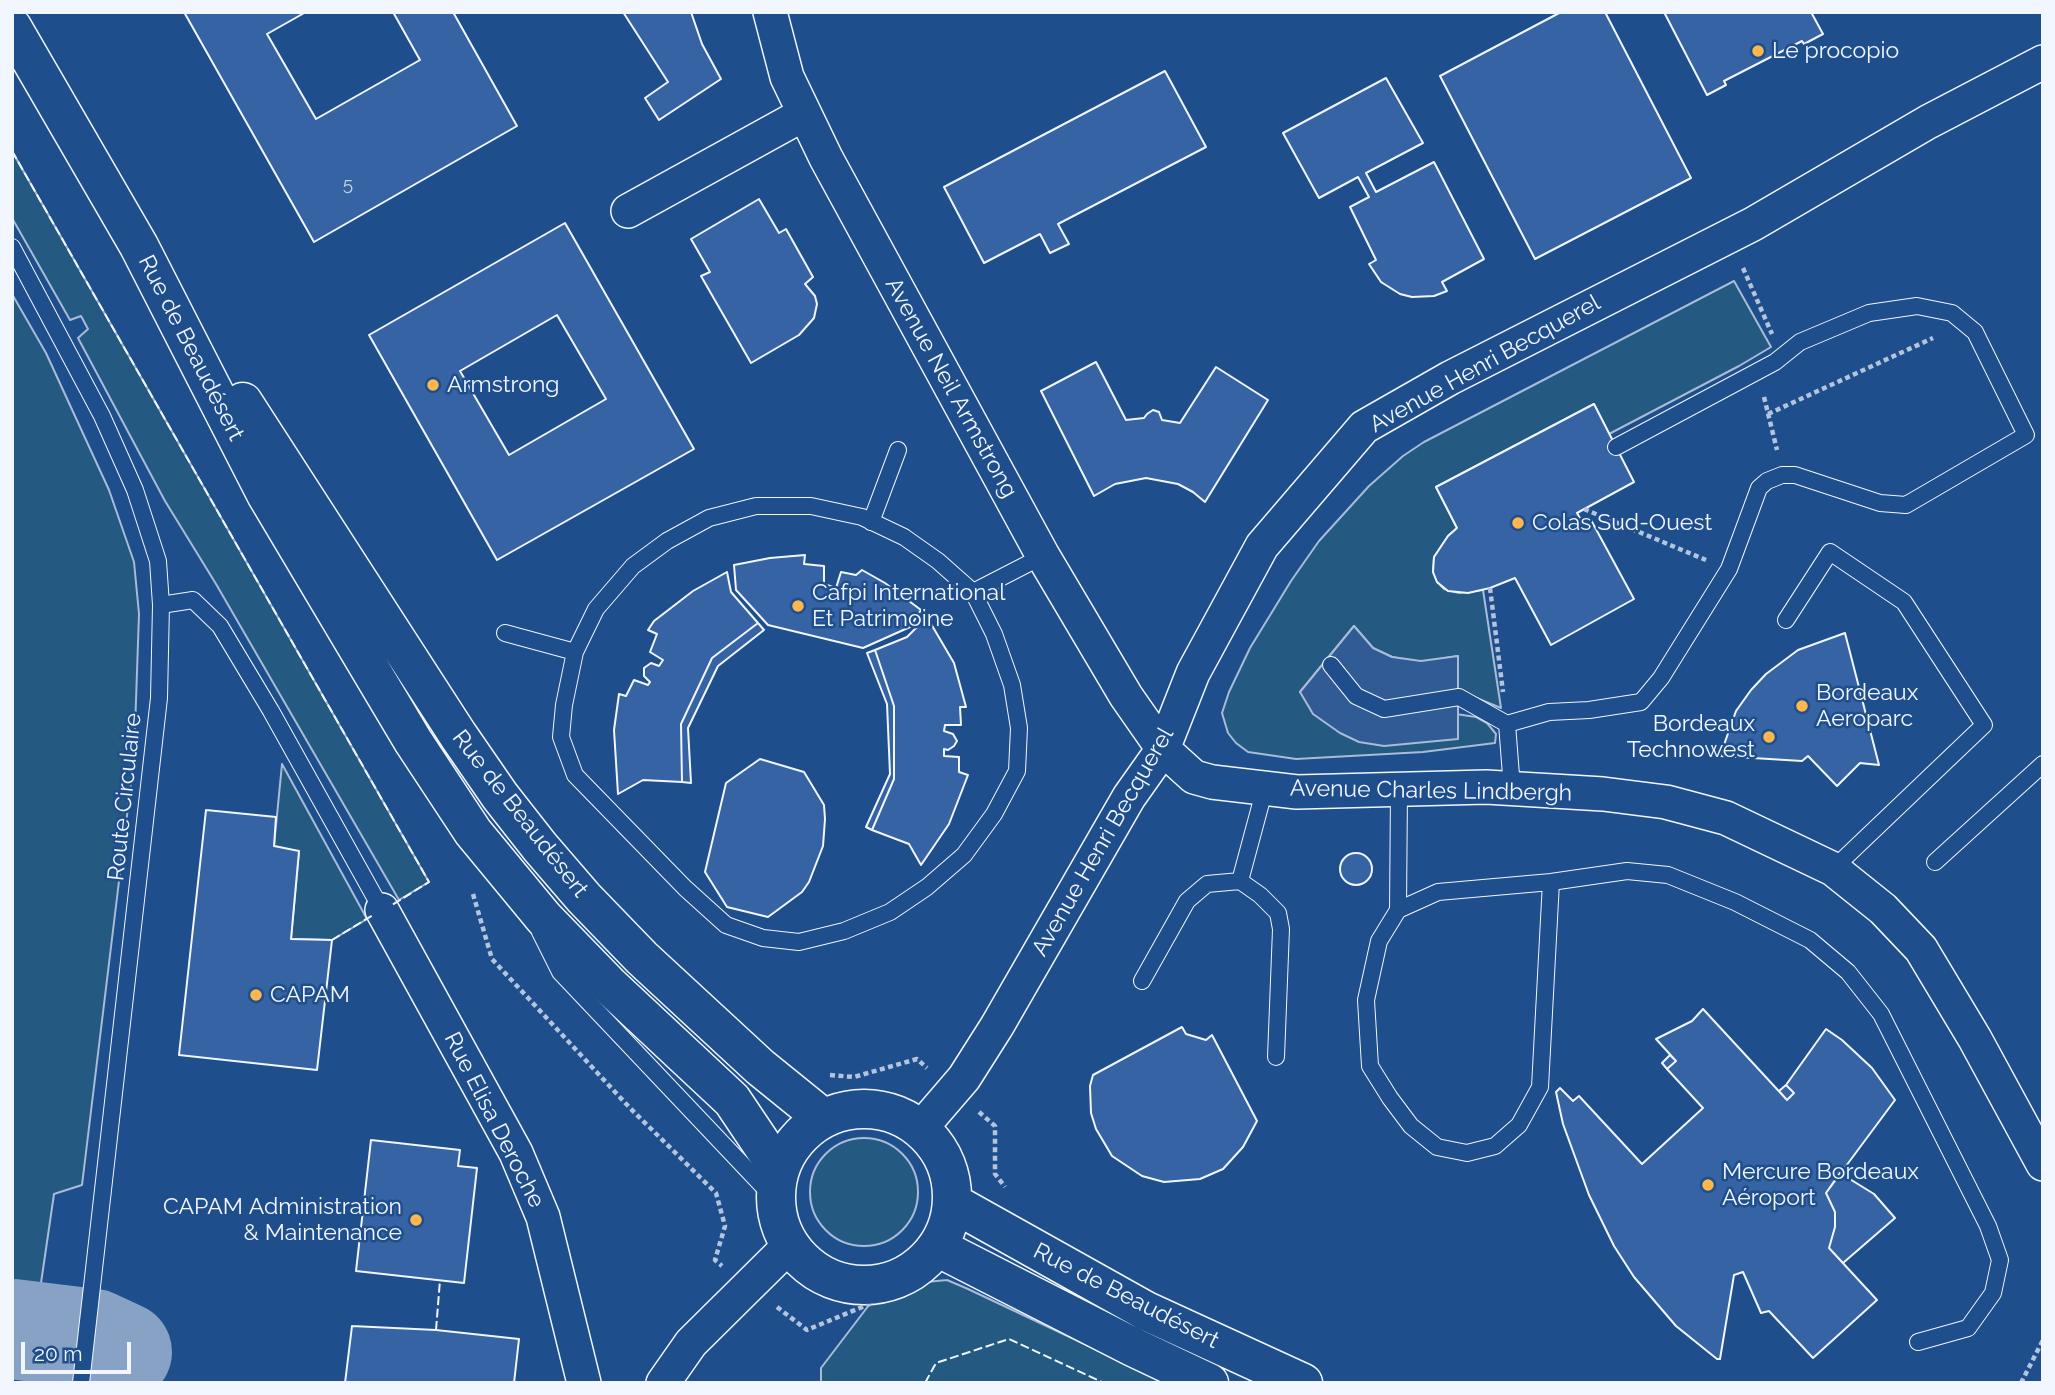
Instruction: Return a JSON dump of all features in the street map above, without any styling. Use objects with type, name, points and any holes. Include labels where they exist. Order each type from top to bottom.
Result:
[{"type":"main road","points":[[12,27],[139,246]]},
{"type":"main road","name":"Rue de Beaudésert","points":[[139,246],[266,494],[438,781],[473,832],[544,918],[610,986],[732,1100],[777,1184],[779,1224],[789,1246],[814,1271],[845,1284],[880,1284],[912,1272],[937,1247],[948,1226],[953,1203],[946,1161],[921,1128],[890,1112],[856,1108],[823,1118],[796,1140],[777,1184]]},
{"type":"main road","name":"Rue de Beaudésert","points":[[139,246],[292,477],[458,736],[540,847],[584,898],[642,958],[760,1067],[823,1118]]},
{"type":"main road","name":"Rue de Beaudésert","points":[[953,1203],[1146,1311],[1303,1383]]},
{"type":"main road","name":"Rue de Beaudésert","points":[[937,1247],[1209,1383]]},
{"type":"street","name":"Avenue Neil Armstrong","points":[[770,12],[787,77],[804,114],[1043,556],[1126,696],[1163,750]]},
{"type":"street","name":"Avenue Henri Becquerel","points":[[921,1128],[964,1078],[997,1026],[1129,797],[1163,750],[1192,673],[1262,546],[1364,427],[1450,378],[1753,223],[1928,122],[2043,62]]},
{"type":"street","points":[[628,211],[804,114]]},
{"type":"street","name":"Avenue Charles Lindbergh","points":[[1163,750],[1194,777],[1212,782],[1297,792],[1512,788],[1603,794],[1666,802],[1726,818],[1833,869],[1883,909],[1921,949],[2043,1164]]},
{"type":"street","name":"Rue Elisa Deroche","points":[[382,910],[516,1153],[538,1204],[584,1383]]},
{"type":"street","points":[[663,1383],[691,1343],[789,1246]]},
{"type":"lane","name":"Route Circulaire","points":[[12,247],[102,416],[135,490],[158,561],[161,604],[159,698],[81,1383]]},
{"type":"lane","points":[[1331,665],[1356,696],[1384,709],[1459,697],[1507,724],[1549,712],[1589,710],[1641,702],[1661,678],[1729,569],[1759,488],[1767,481],[1782,475],[1796,475],[1880,503],[1906,505],[2026,435],[1975,332],[1952,313],[1917,306],[1870,313],[1800,342],[1775,362],[1616,447]]},
{"type":"lane","points":[[871,522],[898,450]]},
{"type":"lane","points":[[756,506],[811,506],[862,517],[904,537],[938,561],[973,592],[994,634],[1012,685],[1019,729],[1017,771],[994,814],[964,855],[928,887],[890,912],[844,931],[799,943],[763,938],[726,925],[685,888],[575,775],[561,737],[564,705],[575,652],[596,609],[633,566],[667,541],[709,518],[756,506]]},
{"type":"lane","points":[[1786,620],[1830,552],[1905,602],[1984,725],[1833,869]]},
{"type":"lane","points":[[973,592],[1043,556]]},
{"type":"lane","points":[[161,604],[193,600],[220,626],[271,711],[382,910]]},
{"type":"lane","points":[[505,633],[575,652]]},
{"type":"lane","points":[[1507,724],[1512,788]]},
{"type":"lane","points":[[1935,862],[2043,764]]},
{"type":"lane","points":[[1240,881],[1265,788]]},
{"type":"lane","points":[[1399,790],[1398,910],[1380,942],[1366,1000],[1370,1066],[1411,1126],[1437,1147],[1467,1153],[1495,1146],[1519,1125],[1540,1087],[1551,882]]},
{"type":"lane","points":[[1398,910],[1438,892],[1551,882],[1627,871],[1668,875],[1735,902],[1810,940],[1849,972],[1881,1014],[1988,1226],[2000,1260],[1993,1293],[1968,1328],[1918,1342]]},
{"type":"lane","points":[[1142,981],[1186,901],[1207,884],[1240,881],[1278,912],[1281,929],[1276,1057]]},
{"type":"path","points":[[1729,234],[1775,341],[1775,362]]},
{"type":"path","points":[[1768,414],[1964,323]]},
{"type":"path","points":[[1758,371],[1782,475]]},
{"type":"path","points":[[1584,509],[1729,569]]},
{"type":"path","points":[[1490,588],[1507,724]]},
{"type":"path","points":[[2021,1383],[2043,1340]]},
{"type":"shaded area","points":[[12,151],[429,882],[399,900],[165,501],[78,338],[88,329],[81,316],[70,320],[12,218]]},
{"type":"shaded area","points":[[1734,281],[1771,347],[1609,434],[1594,404],[1436,487],[1457,528],[1434,557],[1433,572],[1444,589],[1459,593],[1483,590],[1501,708],[1457,690],[1458,656],[1421,662],[1392,657],[1373,648],[1354,626],[1300,692],[1457,739],[1456,714],[1476,717],[1487,723],[1496,734],[1495,743],[1423,752],[1296,759],[1248,752],[1236,743],[1228,733],[1222,713],[1250,648],[1319,541],[1369,486],[1403,456],[1424,442]]},
{"type":"shaded area","points":[[12,294],[46,353],[109,490],[134,562],[139,614],[134,758],[82,1185],[54,1194],[41,1283],[34,1298],[12,1302]]},
{"type":"shaded area","points":[[1354,626],[1373,648],[1392,657],[1421,661],[1458,656],[1458,739],[1384,746],[1359,742],[1340,733],[1313,714],[1300,692]]},
{"type":"shaded area","points":[[282,764],[367,919],[332,940],[291,939],[299,852],[274,846]]},
{"type":"shaded area","points":[[864,1138],[885,1142],[902,1154],[914,1171],[918,1192],[914,1213],[902,1230],[885,1242],[864,1246],[843,1242],[826,1230],[814,1213],[810,1192],[814,1171],[826,1154],[843,1142]]},
{"type":"shaded area","points":[[947,1280],[1167,1383],[821,1383],[821,1368],[869,1305],[905,1284]]},
{"type":"building","points":[[184,12],[306,12],[267,34],[316,119],[420,60],[393,12],[453,12],[517,126],[314,242]]},
{"type":"building","points":[[623,12],[691,12],[702,44],[721,79],[659,120],[645,98],[668,82]]},
{"type":"building","points":[[1561,12],[1605,12],[1691,178],[1535,259],[1440,76]]},
{"type":"building","points":[[1664,12],[1811,12],[1823,34],[1804,44],[1802,41],[1724,81],[1726,85],[1707,95]]},
{"type":"building","points":[[1165,71],[1206,147],[1058,224],[1069,244],[1050,253],[1040,234],[984,263],[944,187]]},
{"type":"building","points":[[1386,78],[1423,143],[1366,173],[1376,192],[1434,162],[1484,259],[1442,282],[1447,291],[1434,296],[1412,297],[1400,294],[1381,282],[1369,264],[1376,260],[1350,207],[1369,197],[1358,177],[1319,198],[1283,133]]},
{"type":"building","points":[[759,199],[779,233],[786,229],[813,277],[805,284],[815,296],[817,304],[814,318],[799,335],[751,363],[701,276],[710,272],[691,239]]},
{"type":"building","name":"Armstrong","points":[[565,223],[694,449],[497,560],[369,335]],"holes":[[[557,315],[606,399],[509,455],[460,371]]]},
{"type":"building","points":[[1096,362],[1126,420],[1144,418],[1153,410],[1159,412],[1162,420],[1180,423],[1216,367],[1268,400],[1205,502],[1178,484],[1146,478],[1115,484],[1094,496],[1041,391]]},
{"type":"building","name":"Colas Sud-Ouest","points":[[1594,404],[1634,482],[1577,513],[1584,525],[1591,520],[1634,599],[1551,645],[1515,578],[1468,593],[1448,591],[1437,582],[1433,572],[1434,557],[1457,528],[1436,487]]},
{"type":"building","points":[[805,555],[804,564],[824,566],[824,584],[836,588],[841,572],[856,575],[862,570],[885,583],[921,610],[910,627],[863,648],[768,625],[736,590],[734,565]]},
{"type":"building","points":[[727,572],[731,592],[758,623],[712,658],[681,724],[682,782],[643,780],[618,794],[614,730],[619,694],[626,696],[634,680],[648,685],[650,682],[644,676],[644,668],[651,663],[659,666],[663,660],[650,652],[657,634],[648,630],[654,621],[693,591]]},
{"type":"building","points":[[927,617],[954,663],[966,707],[960,707],[961,725],[945,725],[944,731],[953,734],[957,741],[948,750],[944,749],[944,756],[959,757],[959,772],[968,775],[949,824],[921,865],[909,844],[872,830],[894,779],[894,706],[875,650],[907,637]]},
{"type":"building","points":[[758,623],[764,630],[718,666],[688,728],[691,783],[682,782],[681,724],[712,658]]},
{"type":"building","name":"Bordeaux Aeroparc","points":[[1845,633],[1879,765],[1860,763],[1837,786],[1808,756],[1802,761],[1720,756],[1736,711],[1766,674],[1798,650]]},
{"type":"building","points":[[875,650],[894,706],[894,779],[872,830],[866,827],[890,774],[887,704],[867,653]]},
{"type":"building","points":[[760,759],[804,772],[824,805],[825,819],[823,846],[809,882],[802,892],[768,917],[727,907],[705,872],[726,783]]},
{"type":"building","name":"CAPAM","points":[[206,810],[276,817],[274,846],[299,851],[291,939],[332,940],[317,1070],[179,1055]]},
{"type":"building","points":[[1356,853],[1368,857],[1372,869],[1368,881],[1356,885],[1344,881],[1340,869],[1344,857]]},
{"type":"building","name":"Mercure Bordeaux Aéroport","points":[[1703,1009],[1787,1100],[1794,1093],[1786,1085],[1826,1029],[1872,1068],[1895,1100],[1826,1193],[1835,1212],[1835,1227],[1829,1248],[1877,1300],[1813,1358],[1769,1311],[1761,1313],[1743,1272],[1734,1275],[1720,1359],[1676,1326],[1634,1277],[1614,1246],[1589,1195],[1563,1124],[1556,1092],[1560,1088],[1573,1101],[1579,1096],[1642,1164],[1703,1108],[1667,1069],[1676,1061],[1656,1039],[1692,1021]]},
{"type":"building","points":[[1182,1027],[1186,1034],[1206,1040],[1212,1035],[1257,1121],[1243,1147],[1223,1169],[1200,1179],[1164,1182],[1142,1176],[1112,1156],[1096,1129],[1091,1113],[1090,1086],[1093,1075]]},
{"type":"building","points":[[1670,1055],[1676,1061],[1667,1069],[1662,1063]]},
{"type":"building","points":[[1786,1085],[1794,1093],[1787,1100],[1779,1091]]},
{"type":"building","name":"CAPAM Administration & Maintenance","points":[[371,1140],[460,1150],[458,1166],[477,1168],[464,1283],[356,1271]]},
{"type":"building","points":[[1840,1173],[1874,1194],[1895,1218],[1843,1263],[1829,1248],[1835,1227],[1835,1212],[1826,1193]]},
{"type":"building","points":[[352,1326],[436,1330],[519,1339],[514,1383],[345,1383]]},
{"type":"taxiway","points":[[12,1329],[94,1339],[122,1352]]},
{"type":"fence","points":[[12,151],[429,882],[392,905]]},
{"type":"fence","points":[[332,940],[373,915]]},
{"type":"fence","points":[[436,1330],[440,1280]]},
{"type":"fence","points":[[925,1383],[936,1363],[1009,1339],[1104,1383]]},
{"type":"place","name":"Le procopio","points":[[1758,51]]},
{"type":"place","name":"Armstrong","points":[[433,385]]},
{"type":"place","name":"Colas Sud-Ouest","points":[[1518,523]]},
{"type":"place","name":"Cafpi International Et Patrimoine","points":[[798,606]]},
{"type":"place","name":"Bordeaux Aeroparc","points":[[1802,706]]},
{"type":"place","name":"Bordeaux Technowest","points":[[1769,737]]},
{"type":"place","name":"CAPAM","points":[[256,995]]},
{"type":"place","name":"Mercure Bordeaux Aéroport","points":[[1708,1185]]},
{"type":"place","name":"CAPAM Administration & Maintenance","points":[[416,1220]]}]
